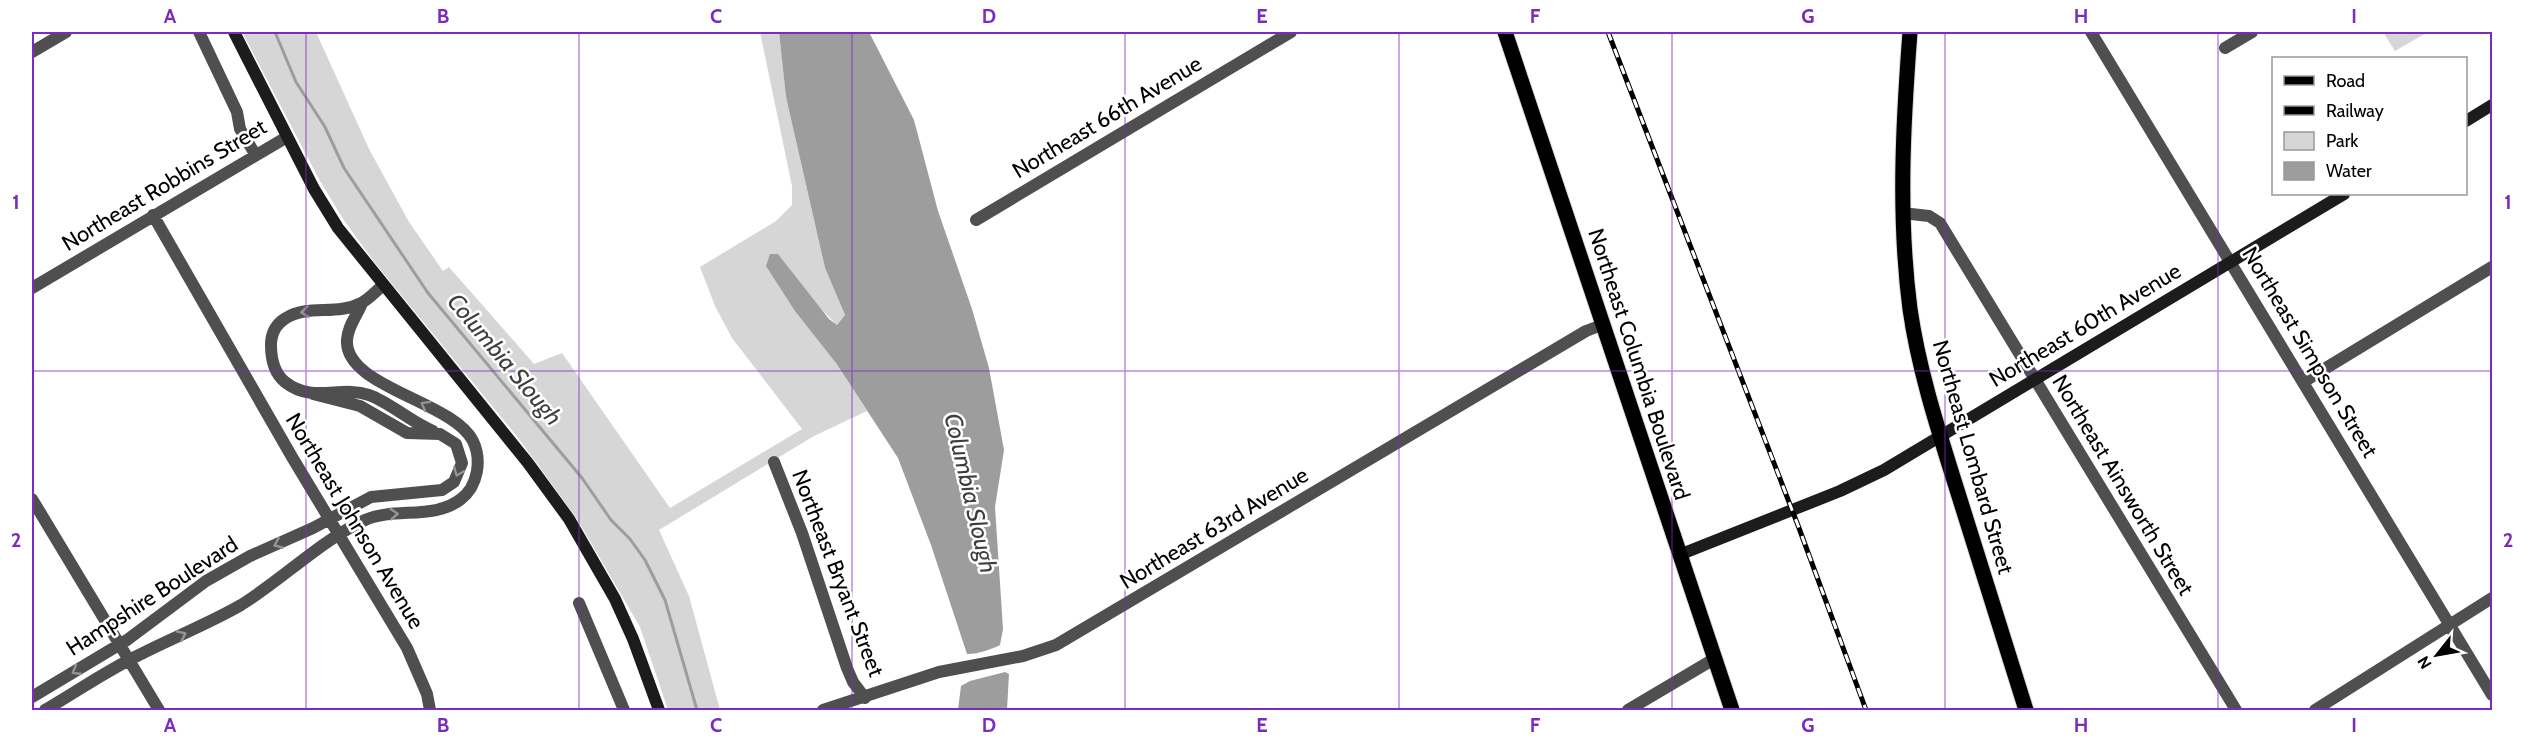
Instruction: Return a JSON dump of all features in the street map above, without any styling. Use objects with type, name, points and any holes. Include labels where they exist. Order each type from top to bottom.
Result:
[{"type":"main road","name":"Northeast Columbia Boulevard","points":[[1505,32],[1732,711]]},
{"type":"main road","name":"Northeast Lombard Street","points":[[1910,32],[1904,118],[1902,213],[1907,280],[1914,328],[1929,401],[2026,711]]},
{"type":"street","points":[[32,52],[66,32]]},
{"type":"street","points":[[199,32],[237,112],[240,129],[255,154]]},
{"type":"street","points":[[234,32],[326,209],[382,286],[533,470],[569,519],[615,599],[633,639],[659,711]]},
{"type":"street","name":"Northeast 66th Avenue","points":[[976,220],[1291,32]]},
{"type":"street","name":"Northeast Simpson Street","points":[[2091,32],[2493,695]]},
{"type":"street","points":[[2225,48],[2252,32]]},
{"type":"street","points":[[2467,120],[2493,105]]},
{"type":"street","name":"Northeast Robbins Street","points":[[32,288],[287,137]]},
{"type":"street","name":"Northeast 60th Avenue","points":[[1679,555],[1854,485],[2036,380],[2342,195]]},
{"type":"street","name":"Northeast Ainsworth Street","points":[[1902,213],[1929,216],[1940,223],[2236,711]]},
{"type":"street","name":"Northeast Johnson Avenue","points":[[153,215],[292,457],[412,656],[427,694],[430,711]]},
{"type":"street","points":[[2303,382],[2493,267]]},
{"type":"street","points":[[362,303],[382,286]]},
{"type":"street","name":"Hampshire Boulevard","points":[[32,697],[120,644],[220,573],[250,556],[330,519],[371,497],[431,493],[442,490],[454,482],[462,463],[456,444],[369,395],[313,394],[295,390],[282,379],[274,367],[271,356],[271,338],[282,320],[294,313],[341,309],[362,303]]},
{"type":"street","name":"Hampshire Boulevard","points":[[45,711],[129,660],[240,605],[340,534],[366,520],[384,514],[410,513],[449,506],[462,498],[470,489],[476,477],[476,448],[469,434],[436,411],[378,381],[357,366],[350,355],[346,343],[348,329],[362,303]]},
{"type":"street","name":"Northeast 63rd Avenue","points":[[823,711],[844,707],[939,672],[1032,654],[1056,645],[1586,331],[1602,325]]},
{"type":"street","name":"Northeast Bryant Street","points":[[774,462],[802,533],[847,668],[853,682],[865,698]]},
{"type":"street","points":[[32,499],[159,711]]},
{"type":"street","points":[[2315,711],[2493,598]]},
{"type":"street","points":[[579,603],[624,711]]},
{"type":"street","points":[[1629,711],[1714,659]]},
{"type":"green space","points":[[242,32],[316,32],[369,149],[409,222],[443,271],[449,267],[534,364],[562,353],[670,508],[802,429],[732,338],[715,306],[700,267],[776,221],[792,205],[792,186],[760,32],[779,32],[786,97],[825,268],[845,315],[837,325],[817,305],[778,254],[836,363],[867,411],[814,436],[659,530],[689,596],[720,710],[668,710],[640,627],[577,519],[519,439],[375,263],[343,219],[320,181]]},
{"type":"green space","points":[[2383,32],[2428,32],[2395,51]]},
{"type":"water","points":[[779,32],[869,32],[914,120],[938,211],[972,309],[989,368],[1004,450],[995,507],[1003,629],[1000,645],[988,650],[967,654],[931,545],[898,458],[836,363],[795,311],[766,266],[770,254],[778,254],[829,319],[837,325],[845,315],[825,268],[786,97]]},
{"type":"water","points":[[1005,672],[1009,674],[1007,710],[958,710],[961,686],[970,681]]},
{"type":"waterway","name":"Columbia Slough","points":[[275,32],[296,82],[325,127],[344,168],[428,293],[582,478],[611,520],[630,539],[645,560],[665,600],[697,710]]},
{"type":"railway","points":[[1608,32],[1799,528],[1866,710]]}]
